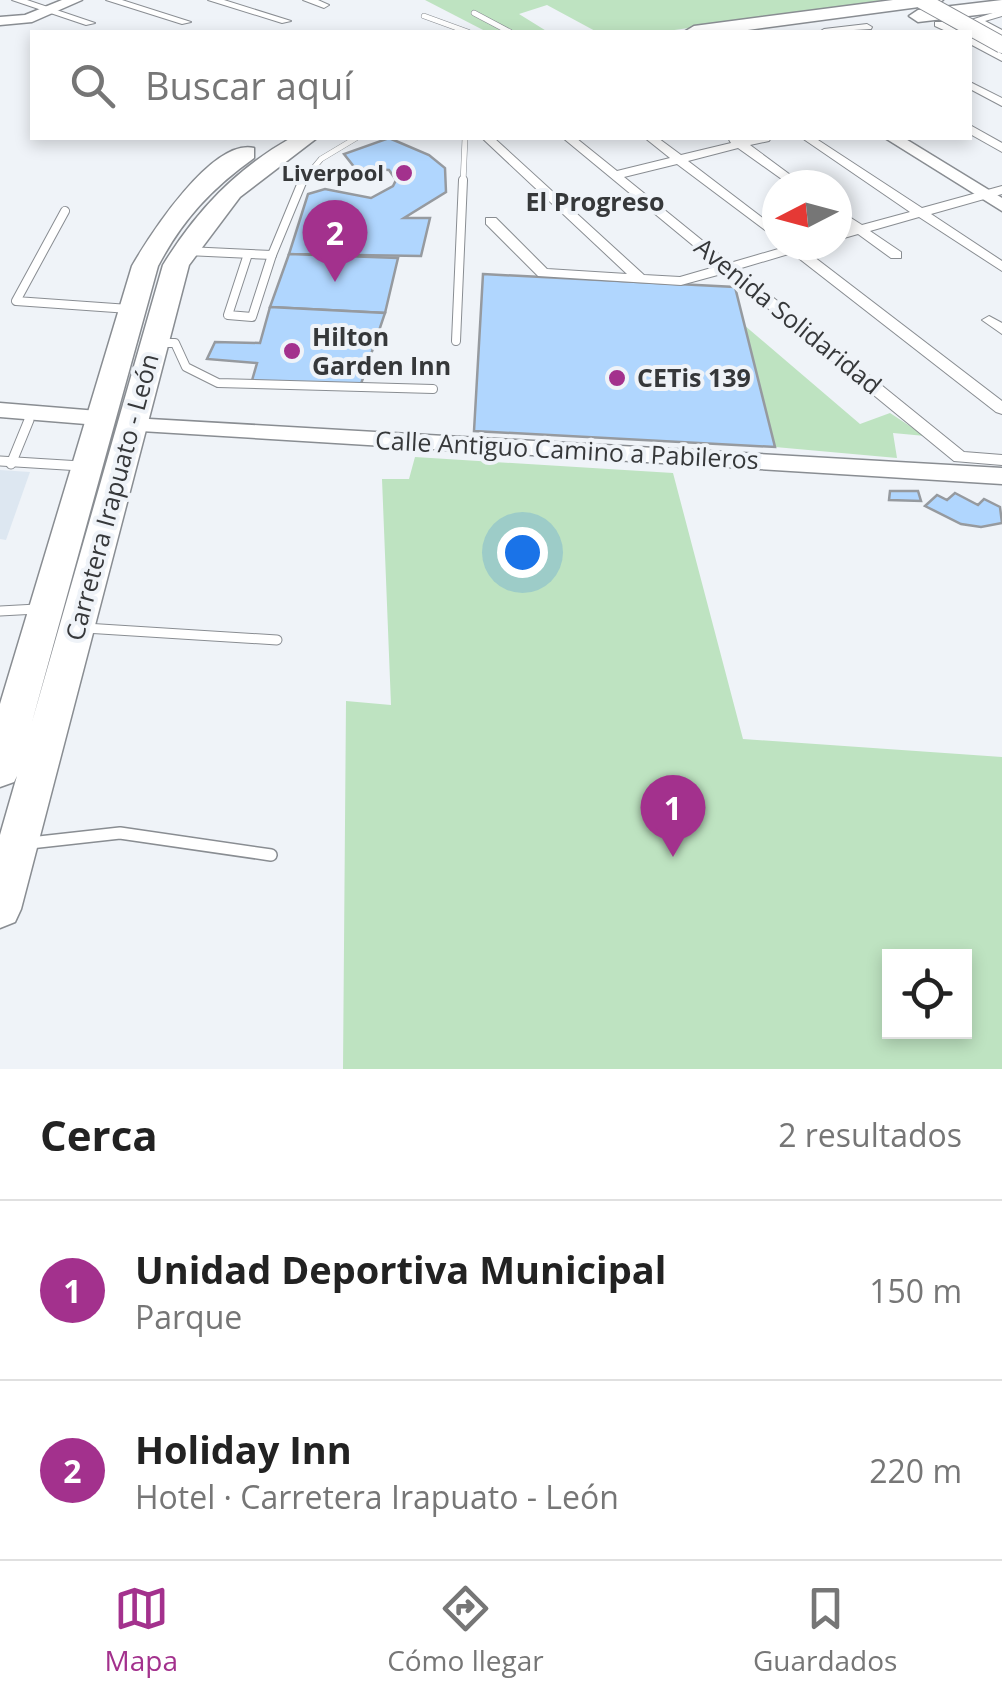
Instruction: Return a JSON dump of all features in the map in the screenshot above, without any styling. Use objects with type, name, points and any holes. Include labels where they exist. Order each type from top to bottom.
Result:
[{"type":"highway","points":[[708,30],[934,0]]},
{"type":"highway","points":[[826,30],[1002,10]]},
{"type":"highway","name":"Carretera Irapuato - León","points":[[0,771],[84,466],[145,266],[169,222],[205,182],[268,140]]},
{"type":"highway","name":"Carretera Irapuato - León","points":[[0,909],[154,344],[184,251],[198,224],[234,186],[303,140]]},
{"type":"street","points":[[16,0],[90,23]]},
{"type":"street","points":[[0,21],[27,19],[74,0]]},
{"type":"street","points":[[111,0],[186,22]]},
{"type":"street","points":[[212,0],[286,21]]},
{"type":"street","points":[[308,0],[324,4]]},
{"type":"street","points":[[911,1],[965,30]]},
{"type":"street","points":[[1002,10],[976,20],[1002,34]]},
{"type":"street","points":[[939,24],[951,30]]},
{"type":"street","points":[[972,34],[997,47],[1002,58]]},
{"type":"street","points":[[972,41],[997,47]]},
{"type":"street","points":[[972,53],[997,47]]},
{"type":"street","points":[[972,86],[1002,103]]},
{"type":"street","points":[[972,131],[1002,148]]},
{"type":"street","points":[[490,140],[641,279]]},
{"type":"street","name":"Avenida Solidaridad","points":[[572,140],[960,458],[1002,460]]},
{"type":"street","points":[[654,140],[762,223]]},
{"type":"street","points":[[617,176],[735,140],[777,170]]},
{"type":"street","points":[[811,140],[1002,267]]},
{"type":"street","points":[[897,140],[997,196]]},
{"type":"street","points":[[909,140],[997,196]]},
{"type":"street","points":[[852,232],[997,196]]},
{"type":"street","points":[[491,220],[542,273],[680,281],[762,257]]},
{"type":"street","points":[[852,223],[896,255]]},
{"type":"street","points":[[815,260],[1002,409]]},
{"type":"street","points":[[1002,316],[988,320],[1002,330]]},
{"type":"street","points":[[0,410],[98,418]]},
{"type":"street","name":"Calle Antiguo Camino a Pabileros","points":[[132,426],[1002,476]]},
{"type":"lane","points":[[474,13],[508,30]]},
{"type":"lane","points":[[424,16],[462,30]]},
{"type":"lane","points":[[248,254],[228,315],[252,316],[303,173],[328,150],[351,140]]},
{"type":"lane","points":[[456,342],[465,140]]},
{"type":"lane","points":[[66,211],[16,301],[132,310]]},
{"type":"lane","points":[[184,251],[272,255]]},
{"type":"lane","points":[[154,344],[175,343],[186,367],[218,383],[434,390]]},
{"type":"lane","points":[[11,464],[28,420]]},
{"type":"lane","points":[[0,460],[11,464],[84,466]]},
{"type":"lane","points":[[0,611],[45,608]]},
{"type":"lane","points":[[77,627],[277,640]]},
{"type":"lane","points":[[18,844],[120,833],[271,855]]},
{"type":"shaded area","points":[[0,470],[30,472],[6,540],[0,539]]},
{"type":"green space","points":[[425,0],[890,0],[674,30],[593,30],[547,5],[519,14],[545,30],[483,30]]},
{"type":"green space","points":[[744,325],[860,424],[890,413],[925,436],[893,433],[897,458],[775,447]]},
{"type":"green space","points":[[415,457],[673,473],[743,739],[1002,757],[1002,1069],[343,1069],[346,701],[391,705],[382,479],[409,479]]},
{"type":"building","points":[[394,140],[429,155],[445,168],[446,192],[404,218],[430,218],[421,256],[289,254],[308,194],[325,189],[371,198],[393,186],[396,180],[389,170],[355,168],[344,154]]},
{"type":"building","points":[[289,254],[398,258],[385,313],[270,307]]},
{"type":"building","name":"CETis 139","points":[[483,274],[735,287],[775,447],[474,431]]},
{"type":"building","name":"Hilton Garden Inn","points":[[270,307],[385,313],[360,387],[251,384],[257,363],[207,359],[215,342],[260,343]]},
{"type":"building","points":[[890,491],[918,491],[921,501],[889,500]]},
{"type":"building","points":[[955,493],[978,505],[984,499],[1000,507],[1002,523],[981,527],[961,524],[925,506],[937,495],[947,500]]},
{"type":"place","name":"Liverpool","points":[[404,173]]},
{"type":"place","name":"Holiday Inn","points":[[335,282]]},
{"type":"place","name":"Hilton Garden Inn","points":[[292,351]]},
{"type":"place","name":"CETis 139","points":[[617,378]]},
{"type":"place","name":"Unidad Deportiva Municipal","points":[[673,857]]},
{"type":"district","name":"El Progreso","points":[[595,202]]}]
